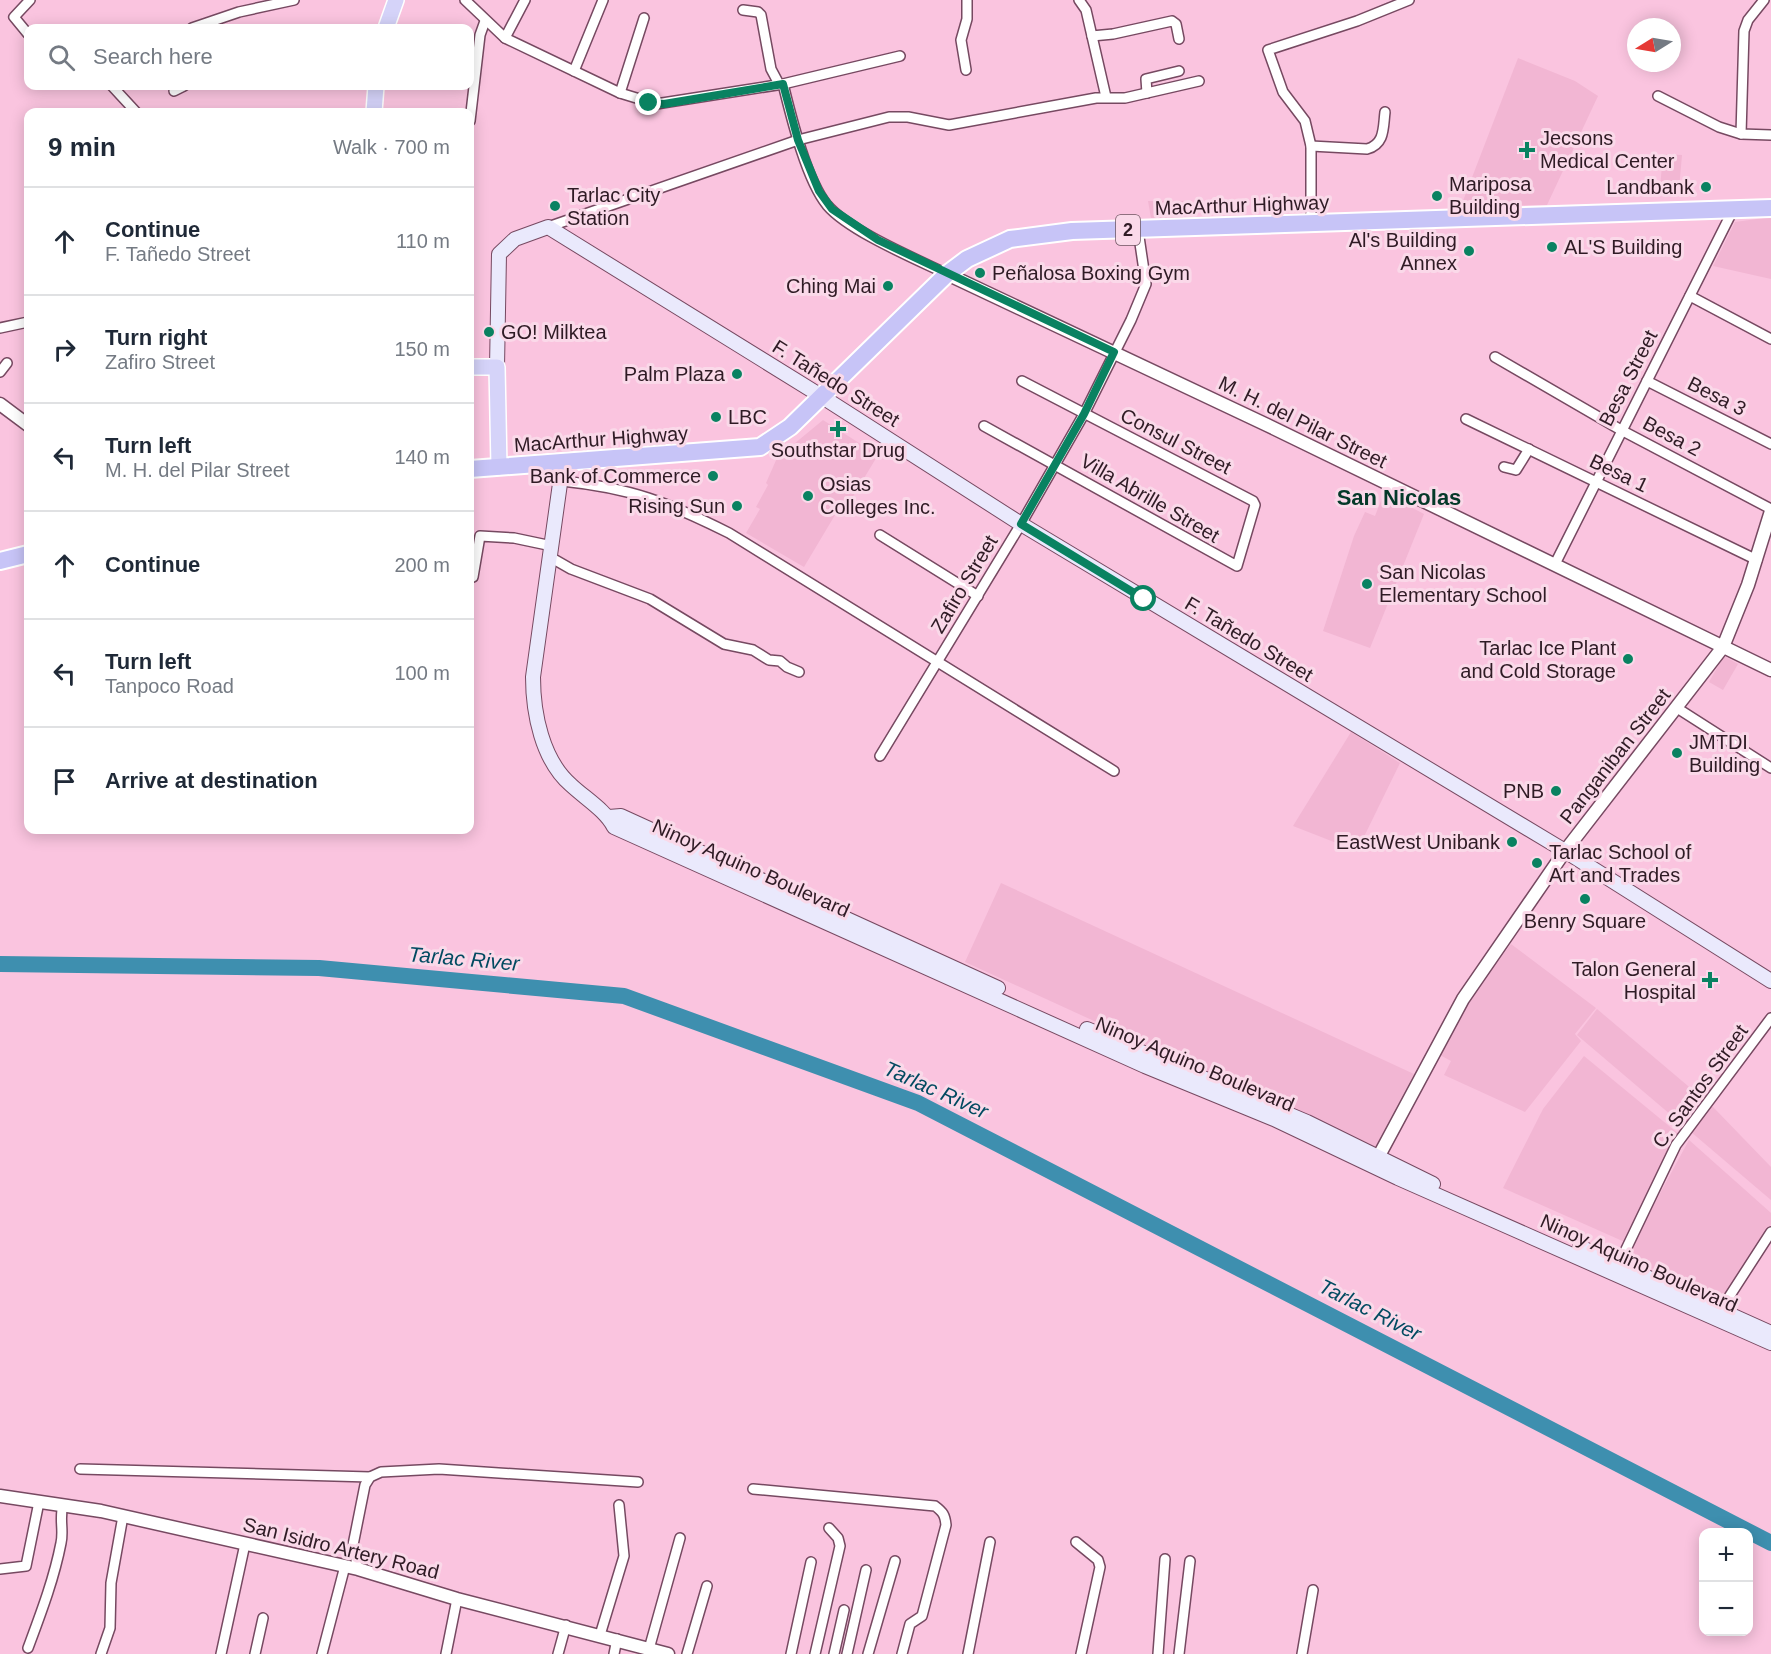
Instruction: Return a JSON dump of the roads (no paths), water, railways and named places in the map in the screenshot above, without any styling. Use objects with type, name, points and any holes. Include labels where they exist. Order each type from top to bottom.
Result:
[{"type":"highway","name":"MacArthur Highway","points":[[474,469],[756,449],[772,442],[790,427],[947,274],[984,250],[1010,239],[1039,234],[1771,208]]},
{"type":"highway","points":[[0,561],[24,555]]},
{"type":"main road","points":[[387,24],[396,0]]},
{"type":"main road","points":[[374,108],[376,90]]},
{"type":"main road","points":[[499,467],[497,367],[499,254],[515,239],[548,227]]},
{"type":"main road","name":"F. Tañedo Street","points":[[548,227],[821,396],[1021,524],[1565,851],[1771,981]]},
{"type":"main road","points":[[474,367],[497,367]]},
{"type":"main road","name":"Ninoy Aquino Boulevard","points":[[563,462],[533,677],[533,703],[541,733],[556,765],[568,783],[609,817],[615,827],[1145,1066],[1375,1162],[1617,1268],[1718,1314],[1771,1343]]},
{"type":"main road","name":"Ninoy Aquino Boulevard","points":[[1718,1314],[1771,1333]]},
{"type":"street","points":[[24,29],[14,17],[30,0]]},
{"type":"street","points":[[204,24],[239,12],[294,0]]},
{"type":"street","points":[[465,0],[505,38],[620,93],[656,104],[781,84],[900,56]]},
{"type":"street","points":[[505,38],[525,0]]},
{"type":"street","points":[[574,71],[603,0]]},
{"type":"street","points":[[966,70],[961,40],[967,19],[967,0]]},
{"type":"street","points":[[1079,0],[1086,10],[1106,97]]},
{"type":"street","points":[[1311,224],[1311,146],[1305,120],[1283,92],[1268,50],[1357,21],[1409,0]]},
{"type":"street","points":[[1742,134],[1744,31],[1748,20],[1764,0]]},
{"type":"street","points":[[743,10],[758,12],[761,15],[771,69],[781,84],[798,140],[819,191],[832,209],[878,240],[947,274]]},
{"type":"street","points":[[620,93],[644,18]]},
{"type":"street","points":[[474,86],[480,35],[485,21]]},
{"type":"street","points":[[1092,36],[1113,34],[1172,21],[1176,24],[1179,39]]},
{"type":"street","points":[[1147,93],[1146,79],[1179,71]]},
{"type":"street","points":[[548,227],[798,140],[896,116],[949,125],[1106,97],[1125,98],[1198,81]]},
{"type":"street","points":[[116,90],[132,108]]},
{"type":"street","points":[[471,108],[474,90]]},
{"type":"street","points":[[1658,96],[1719,127],[1742,134],[1771,135]]},
{"type":"street","points":[[1311,146],[1367,148],[1376,146],[1381,142],[1385,112]]},
{"type":"street","name":"Besa Street","points":[[1555,564],[1732,210]]},
{"type":"street","name":"Zafiro Street","points":[[880,756],[1021,524],[1084,414],[1146,284],[1138,230]]},
{"type":"street","name":"M. H. del Pilar Street","points":[[947,274],[1114,352],[1771,670]]},
{"type":"street","points":[[1690,296],[1771,339]]},
{"type":"street","points":[[0,328],[24,323]]},
{"type":"street","name":"Besa 2","points":[[1495,357],[1621,430],[1771,510]]},
{"type":"street","points":[[0,372],[7,363]]},
{"type":"street","name":"Consul Street","points":[[1022,381],[1254,502],[1236,566]]},
{"type":"street","name":"Besa 3","points":[[1647,381],[1771,444]]},
{"type":"street","points":[[0,404],[24,422]]},
{"type":"street","name":"Besa 1","points":[[1466,419],[1757,560]]},
{"type":"street","name":"Villa Abrille Street","points":[[984,426],[1236,566]]},
{"type":"street","points":[[1504,466],[1516,470],[1528,449]]},
{"type":"street","points":[[562,481],[618,488],[667,503],[729,533],[938,660],[1114,771]]},
{"type":"street","name":"Panganiban Street","points":[[1375,1162],[1463,999],[1565,851],[1723,647],[1757,560],[1771,510]]},
{"type":"street","points":[[880,535],[978,596]]},
{"type":"street","points":[[474,571],[480,536],[514,538],[551,552],[571,569],[650,599],[724,644],[753,650],[769,660],[780,661],[799,672]]},
{"type":"street","points":[[1677,708],[1771,768]]},
{"type":"street","name":"C. Santos Street","points":[[1617,1268],[1680,1138],[1771,1018]]},
{"type":"street","points":[[1718,1314],[1771,1232]]},
{"type":"street","points":[[80,1469],[370,1477],[390,1470],[439,1469],[638,1482]]},
{"type":"street","points":[[358,1569],[354,1556],[354,1538],[365,1485],[370,1477]]},
{"type":"street","points":[[753,1489],[935,1506],[942,1511],[945,1516],[945,1525],[922,1616],[910,1624],[902,1654]]},
{"type":"street","name":"San Isidro Artery Road","points":[[0,1496],[123,1516],[358,1569],[457,1599],[566,1625],[668,1654]]},
{"type":"street","points":[[0,1569],[26,1566],[39,1502]]},
{"type":"street","points":[[28,1648],[48,1594],[62,1540],[60,1515],[63,1505]]},
{"type":"street","points":[[600,1635],[624,1556],[619,1505]]},
{"type":"street","points":[[101,1654],[110,1628],[111,1583],[123,1516]]},
{"type":"street","points":[[814,1654],[840,1546],[838,1538],[829,1527]]},
{"type":"street","points":[[649,1648],[680,1538]]},
{"type":"street","points":[[968,1654],[990,1542]]},
{"type":"street","points":[[1076,1542],[1098,1560],[1100,1567],[1081,1654]]},
{"type":"street","points":[[221,1654],[245,1544]]},
{"type":"street","points":[[1158,1654],[1165,1559]]},
{"type":"street","points":[[868,1654],[895,1561]]},
{"type":"street","points":[[1179,1654],[1190,1561]]},
{"type":"street","points":[[791,1654],[811,1562]]},
{"type":"street","points":[[322,1654],[345,1566]]},
{"type":"street","points":[[847,1654],[866,1570]]},
{"type":"street","points":[[687,1654],[707,1586]]},
{"type":"street","points":[[1302,1654],[1313,1590]]},
{"type":"street","points":[[446,1654],[457,1599]]},
{"type":"street","points":[[834,1654],[844,1610]]},
{"type":"street","points":[[255,1654],[263,1618]]},
{"type":"street","points":[[558,1654],[566,1625]]},
{"type":"street","points":[[614,1654],[617,1639]]},
{"type":"waterway","name":"Tarlac River","points":[[0,964],[319,968],[624,996],[918,1103],[1771,1543]]},
{"type":"place","name":"Jecsons Medical Center","points":[[1527,150]]},
{"type":"place","name":"Landbank","points":[[1706,187]]},
{"type":"place","name":"Mariposa Building","points":[[1437,196]]},
{"type":"place","name":"Tarlac City Station","points":[[555,206]]},
{"type":"place","name":"AL'S Building","points":[[1552,247]]},
{"type":"place","name":"Al's Building Annex","points":[[1469,251]]},
{"type":"place","name":"Peñalosa Boxing Gym","points":[[980,273]]},
{"type":"place","name":"Ching Mai","points":[[888,286]]},
{"type":"place","name":"GO! Milktea","points":[[489,332]]},
{"type":"place","name":"Palm Plaza","points":[[737,374]]},
{"type":"place","name":"LBC","points":[[716,417]]},
{"type":"place","name":"Southstar Drug","points":[[838,429]]},
{"type":"place","name":"Bank of Commerce","points":[[713,476]]},
{"type":"place","name":"Osias Colleges Inc.","points":[[808,496]]},
{"type":"place","name":"Rising Sun","points":[[737,506]]},
{"type":"place","name":"San Nicolas Elementary School","points":[[1367,584]]},
{"type":"place","name":"Tarlac Ice Plant and Cold Storage","points":[[1628,659]]},
{"type":"place","name":"JMTDI Building","points":[[1677,753]]},
{"type":"place","name":"PNB","points":[[1556,791]]},
{"type":"place","name":"EastWest Unibank","points":[[1512,842]]},
{"type":"place","name":"Tarlac School of Art and Trades","points":[[1537,863]]},
{"type":"place","name":"Benry Square","points":[[1585,899]]},
{"type":"place","name":"Talon General Hospital","points":[[1710,980]]},
{"type":"district","name":"San Nicolas","points":[[1399,497]]}]
